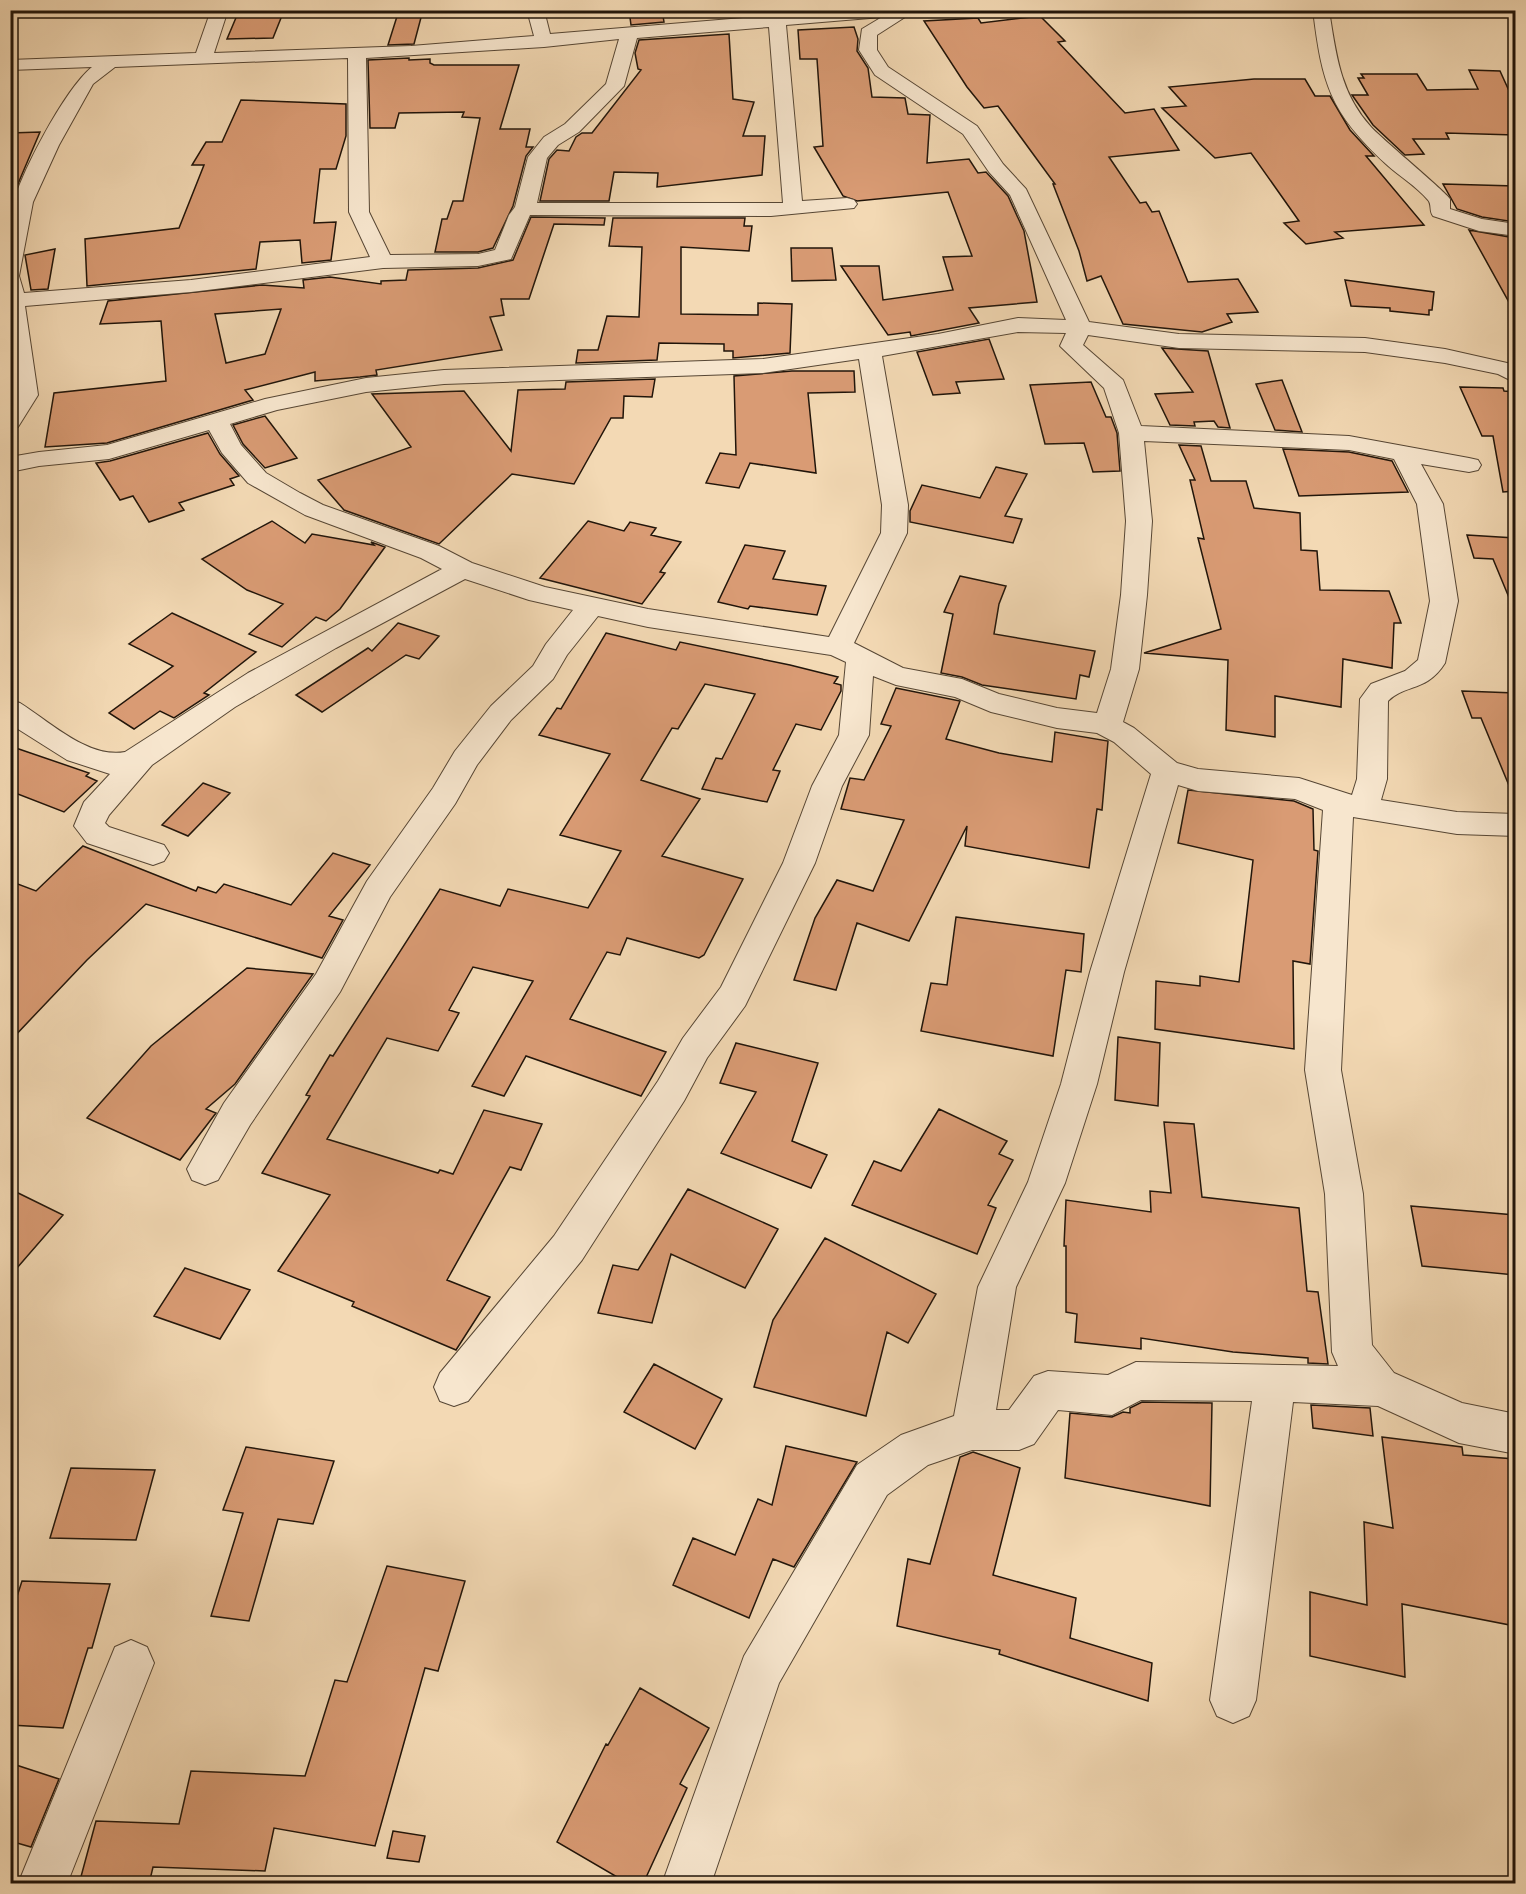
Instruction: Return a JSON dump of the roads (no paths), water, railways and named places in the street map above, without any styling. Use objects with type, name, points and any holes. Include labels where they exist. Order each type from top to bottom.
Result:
[{"type":"street","points":[[203,58],[220,10]]},
{"type":"street","points":[[535,10],[544,42]]},
{"type":"street","points":[[1321,10],[1330,74],[1343,103],[1379,147],[1440,200],[1440,212],[1479,225],[1515,230]]},
{"type":"street","points":[[10,65],[357,53],[544,42],[906,11]]},
{"type":"street","points":[[906,11],[868,33],[868,50],[881,71],[970,130],[996,168],[1019,193],[1080,327],[1071,346],[1115,385],[1131,433],[1139,521],[1134,595],[1125,669],[1107,726]]},
{"type":"street","points":[[777,22],[794,208]]},
{"type":"street","points":[[14,300],[190,286],[383,262],[478,260],[504,255],[519,215],[525,209],[538,157],[551,141],[572,128],[615,86],[629,35]]},
{"type":"street","points":[[357,53],[359,212],[383,262]]},
{"type":"street","points":[[39,459],[22,432],[10,423],[26,394],[10,274],[17,203],[86,81],[111,61]]},
{"type":"street","points":[[525,209],[771,210],[847,204]]},
{"type":"street","points":[[10,465],[39,459],[109,452],[217,423],[273,404],[375,384],[444,377],[738,368],[938,341],[1018,325],[1080,327],[1179,341],[1365,345],[1445,356],[1506,369],[1515,376]]},
{"type":"street","points":[[454,1387],[568,1248],[671,1091],[695,1048],[733,996],[799,863],[827,786],[854,735],[849,653],[894,532],[895,505],[869,350]]},
{"type":"street","points":[[217,423],[231,448],[257,478],[291,498],[314,510],[430,552],[463,568],[539,594],[591,606],[849,653],[896,676],[962,688],[991,702],[1057,718],[1086,720],[1107,726],[1124,735],[1167,771],[1198,780],[1299,789],[1351,806],[1457,823],[1515,825]]},
{"type":"street","points":[[1131,433],[1348,443],[1469,465]]},
{"type":"street","points":[[1380,1387],[1352,1352],[1344,1194],[1323,1070],[1331,906],[1351,806],[1372,779],[1374,699],[1381,691],[1415,678],[1431,663],[1444,601],[1431,504],[1404,455]]},
{"type":"street","points":[[153,853],[98,835],[89,826],[95,810],[141,758],[196,719],[262,679],[463,568]]},
{"type":"street","points":[[205,1169],[237,1114],[328,983],[378,890],[444,796],[466,758],[501,713],[543,672],[556,650],[591,606]]},
{"type":"street","points":[[10,710],[83,756],[107,764],[122,764],[141,758]]},
{"type":"street","points":[[972,1430],[997,1287],[1046,1184],[1072,1106],[1132,885],[1151,832],[1167,771]]},
{"type":"street","points":[[686,1884],[760,1672],[872,1480],[916,1449],[972,1430],[1019,1430],[1048,1390],[1112,1395],[1136,1382],[1275,1382],[1380,1387],[1459,1424],[1515,1434]]},
{"type":"street","points":[[1233,1700],[1275,1382]]},
{"type":"street","points":[[42,1884],[131,1663]]}]
